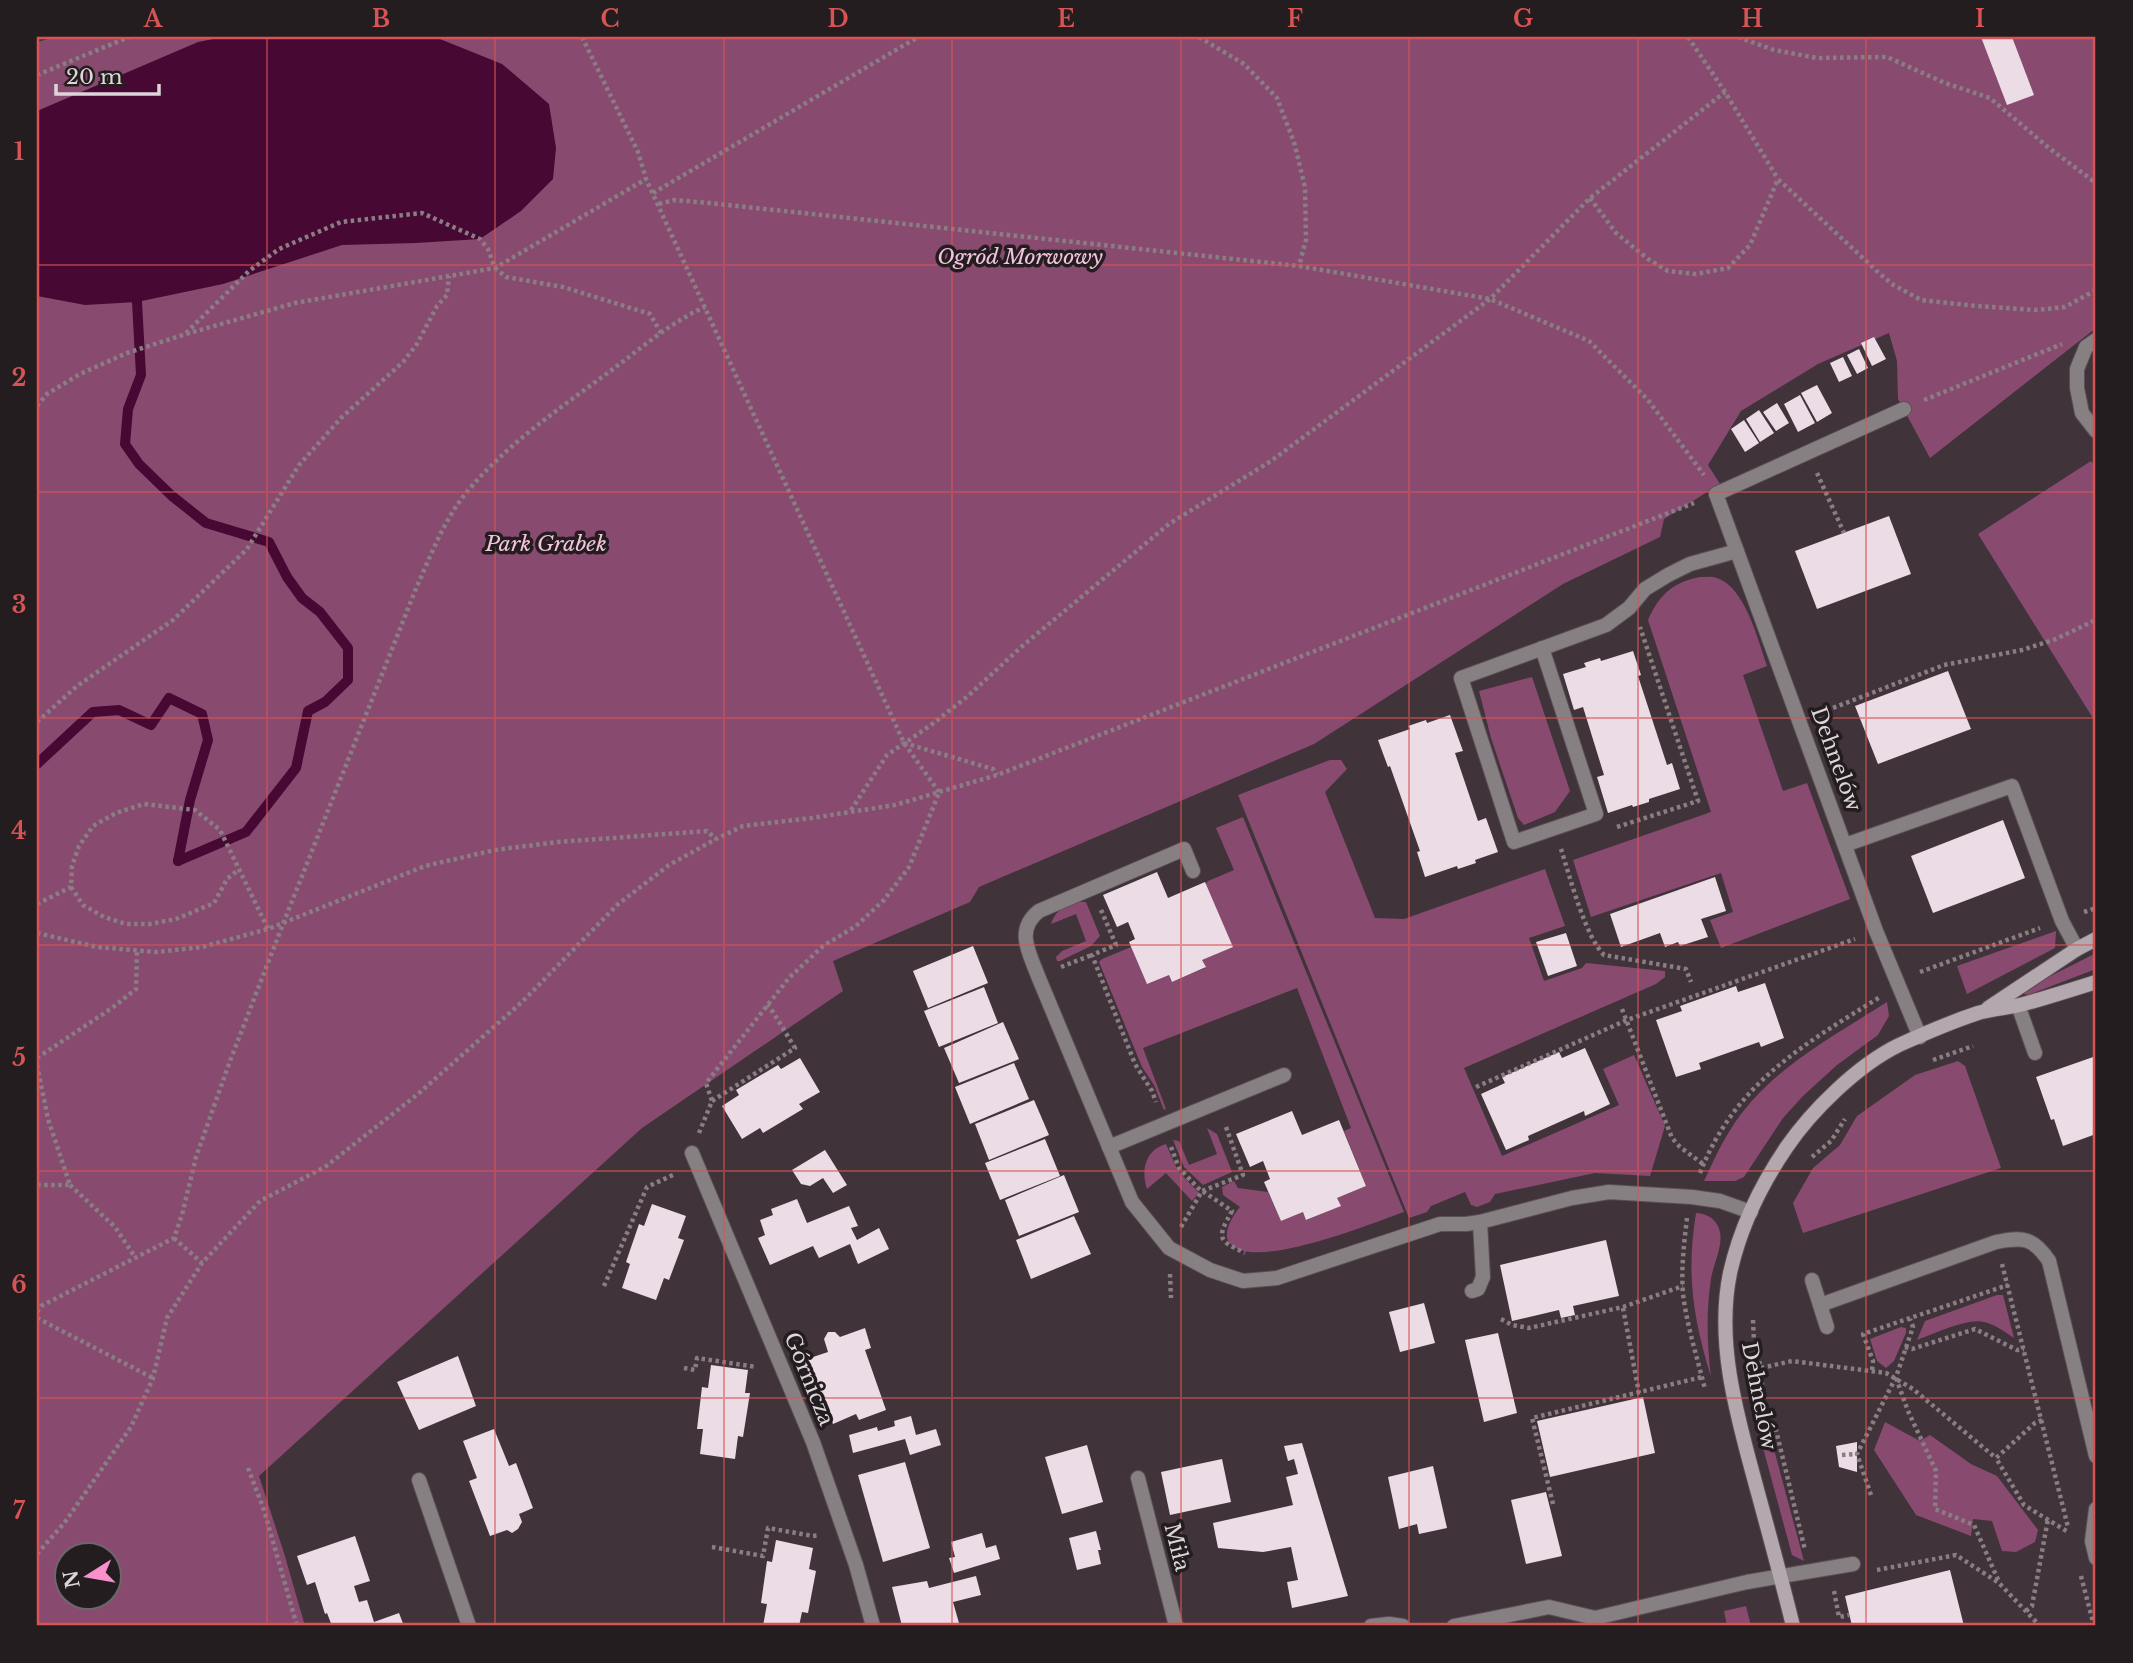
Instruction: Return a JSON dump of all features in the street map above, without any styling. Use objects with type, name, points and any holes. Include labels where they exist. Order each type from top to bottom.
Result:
[{"type":"street","points":[[2091,343],[2077,369],[2077,387],[2082,413],[2096,431]]},
{"type":"street","points":[[1716,494],[1904,409]]},
{"type":"street","name":"Dehnelów","points":[[1716,494],[1876,931],[1920,1037]]},
{"type":"street","points":[[1542,648],[1596,814],[1514,842],[1461,678],[1542,648],[1606,625],[1632,604],[1645,589],[1668,575],[1690,565],[1737,551]]},
{"type":"street","points":[[1844,845],[2012,786],[2062,921],[2077,949]]},
{"type":"street","points":[[1193,871],[1184,849],[1039,911],[1030,918],[1026,928],[1026,942],[1038,976],[1132,1202],[1169,1248],[1210,1270],[1243,1281],[1277,1278],[1440,1224],[1480,1222],[1572,1198],[1609,1192],[1692,1197],[1720,1201],[1751,1212]]},
{"type":"street","name":"Dehnelów","points":[[1981,1013],[2096,939]]},
{"type":"street","name":"Dehnelów","points":[[1793,1626],[1740,1424],[1728,1351],[1730,1273],[1751,1212],[1781,1155],[1805,1122],[1820,1105],[1885,1053],[1981,1013],[2096,982]]},
{"type":"street","points":[[2018,1005],[2035,1053]]},
{"type":"street","points":[[1109,1147],[1284,1075]]},
{"type":"street","name":"Górnicza","points":[[694,1158],[813,1442],[856,1565],[873,1626]]},
{"type":"street","points":[[1472,1291],[1482,1284],[1483,1277],[1480,1222]]},
{"type":"street","points":[[1819,1305],[1996,1242],[2020,1238],[2039,1246],[2049,1261],[2096,1456]]},
{"type":"street","points":[[1812,1280],[1827,1327]]},
{"type":"street","name":"Miła","points":[[1138,1478],[1176,1626]]},
{"type":"street","points":[[419,1480],[469,1626]]},
{"type":"street","points":[[2096,1509],[2092,1541],[2096,1558]]},
{"type":"street","points":[[1582,1626],[1595,1618],[1747,1582],[1853,1564]]},
{"type":"street","points":[[1454,1626],[1549,1607],[1595,1618]]},
{"type":"street","points":[[1371,1626],[1403,1626]]},
{"type":"path","points":[[37,75],[129,37]]},
{"type":"path","points":[[582,37],[638,152],[646,179],[904,743],[939,792]]},
{"type":"path","points":[[653,193],[918,37]]},
{"type":"path","points":[[1199,37],[1244,64],[1277,98],[1294,142],[1305,187],[1306,240],[1299,267]]},
{"type":"path","points":[[1688,37],[1778,179],[1892,284],[1921,300],[2036,310],[2065,307],[2096,290]]},
{"type":"path","points":[[1738,37],[1774,50],[1817,58],[1887,57],[1945,83],[1990,98],[2096,183]]},
{"type":"path","points":[[851,810],[887,755],[968,696],[1020,648],[1168,524],[1271,461],[1490,299],[1590,198],[1725,92]]},
{"type":"path","points":[[37,406],[47,394],[80,374],[127,353],[186,334],[295,303],[495,268],[646,179]]},
{"type":"path","points":[[1590,198],[1616,233],[1648,259],[1668,271],[1696,275],[1728,268],[1750,245],[1778,179]]},
{"type":"path","points":[[37,1554],[65,1522],[131,1427],[153,1378],[167,1318],[202,1264],[260,1200],[325,1167],[418,1094],[522,1002],[617,905],[669,865],[743,826],[895,804],[997,775],[1716,494],[1695,460],[1648,400],[1589,341],[1490,299],[1299,267],[709,203],[674,200],[659,204]]},
{"type":"path","points":[[186,334],[249,271],[279,249],[341,222],[422,213],[480,239],[488,249],[495,268],[506,277],[563,288],[650,314],[661,333]]},
{"type":"path","points":[[37,722],[77,686],[173,620],[247,549],[299,465],[341,418],[403,362],[417,344],[437,306],[447,295],[449,276]]},
{"type":"path","points":[[37,1312],[41,1306],[174,1238],[196,1157],[283,923],[416,586],[441,533],[466,494],[508,450],[661,333],[692,312],[705,307]]},
{"type":"path","points":[[1904,409],[2067,342],[2091,343]]},
{"type":"path","points":[[1809,454],[1844,533]]},
{"type":"path","points":[[1610,829],[1698,801],[1632,604]]},
{"type":"path","points":[[1799,721],[1944,665],[2022,650],[2056,639],[2096,620]]},
{"type":"path","points":[[904,743],[993,769],[997,775]]},
{"type":"path","points":[[604,1286],[647,1187],[694,1158],[712,1101],[706,1083],[789,978],[823,946],[856,926],[884,900],[908,867],[939,792]]},
{"type":"path","points":[[238,870],[227,879],[214,902],[176,919],[150,924],[126,924],[104,917],[83,905],[71,887],[72,866],[79,846],[93,826],[116,813],[144,804],[195,810],[220,830],[268,929]]},
{"type":"path","points":[[37,933],[97,947],[156,952],[202,947],[268,929],[425,866],[495,850],[558,842],[707,831],[716,839]]},
{"type":"path","points":[[1563,855],[1587,926],[1597,948],[1604,955],[1686,969],[1691,982]]},
{"type":"path","points":[[37,904],[71,887]]},
{"type":"path","points":[[1910,976],[2096,908]]},
{"type":"path","points":[[1476,1087],[1489,1078],[1626,1020],[1876,931]]},
{"type":"path","points":[[37,1058],[136,989],[137,950]]},
{"type":"path","points":[[1038,976],[1092,955]]},
{"type":"path","points":[[712,1101],[795,1048],[767,1005]]},
{"type":"path","points":[[1622,1009],[1672,1138],[1703,1164]]},
{"type":"path","points":[[1926,1062],[1973,1046]]},
{"type":"path","points":[[37,1065],[48,1119],[71,1185],[115,1227],[135,1256]]},
{"type":"path","points":[[1806,1165],[1831,1140],[1849,1114]]},
{"type":"path","points":[[1171,1298],[1169,1248],[1202,1191],[1243,1175],[1225,1127],[1237,1122]]},
{"type":"path","points":[[37,1185],[71,1185]]},
{"type":"path","points":[[174,1238],[202,1264]]},
{"type":"path","points":[[1761,1368],[1792,1361],[1872,1370],[1896,1377],[1996,1458],[2024,1505],[2069,1532],[1996,1242]]},
{"type":"path","points":[[1872,1370],[1873,1361],[1863,1334],[2008,1285]]},
{"type":"path","points":[[1501,1319],[1512,1325],[1529,1328],[1623,1307],[1676,1286],[1683,1286]]},
{"type":"path","points":[[1623,1307],[1639,1393]]},
{"type":"path","points":[[1753,1316],[1754,1343],[1761,1368],[1766,1418],[1776,1430],[1810,1572]]},
{"type":"path","points":[[37,1318],[153,1378]]},
{"type":"path","points":[[1871,1495],[1857,1454],[1896,1377],[1913,1327],[1910,1320]]},
{"type":"path","points":[[1905,1347],[1912,1349],[1975,1329],[2017,1350],[2024,1349]]},
{"type":"path","points":[[684,1368],[695,1370],[697,1359],[760,1367]]},
{"type":"path","points":[[1553,1504],[1532,1418],[1702,1377]]},
{"type":"path","points":[[1896,1377],[1936,1471],[1935,1509],[1974,1525],[1999,1583]]},
{"type":"path","points":[[1758,1420],[1766,1418]]},
{"type":"path","points":[[1996,1458],[2035,1423],[2042,1420]]},
{"type":"path","points":[[1842,1455],[1857,1454]]},
{"type":"path","points":[[248,1468],[264,1510],[298,1626]]},
{"type":"path","points":[[2026,1611],[2032,1606],[2048,1519]]},
{"type":"path","points":[[712,1548],[763,1556],[768,1528],[813,1536],[823,1535],[819,1523]]},
{"type":"path","points":[[1868,1571],[1956,1555],[1999,1583],[2040,1626]]},
{"type":"path","points":[[2080,1572],[2094,1626]]},
{"type":"path","points":[[1831,1580],[1839,1617],[1849,1615]]},
{"type":"green space","name":"Park Grabek","points":[[56,37],[2096,37],[2096,328],[1930,458],[1898,399],[1897,361],[1889,333],[1818,364],[1741,411],[1708,465],[1720,484],[1664,519],[1660,537],[1563,584],[1314,744],[979,887],[970,902],[833,961],[843,991],[642,1128],[259,1476],[305,1626],[37,1626],[37,42]]},
{"type":"green space","points":[[2091,461],[2096,468],[2096,723],[1978,534]]},
{"type":"green space","points":[[1700,577],[1715,577],[1727,583],[1743,603],[1767,666],[1743,675],[1783,791],[1807,783],[1850,899],[1721,948],[1710,920],[1733,912],[1721,873],[1591,917],[1573,860],[1711,812],[1648,620],[1657,603],[1668,591],[1682,582]]},
{"type":"green space","points":[[1532,677],[1570,791],[1555,812],[1524,825],[1518,818],[1491,738],[1479,691]]},
{"type":"green space","points":[[1330,760],[1341,760],[1347,769],[1325,792],[1375,918],[1404,919],[1545,869],[1565,926],[1529,938],[1544,981],[1582,968],[1586,963],[1665,971],[1665,977],[1656,984],[1464,1068],[1502,1156],[1619,1105],[1603,1069],[1634,1055],[1665,1126],[1650,1176],[1595,1173],[1495,1194],[1490,1202],[1477,1207],[1471,1205],[1465,1192],[1431,1206],[1427,1212],[1409,1218],[1238,795]]},
{"type":"green space","points":[[1243,817],[1404,1212],[1314,1243],[1261,1252],[1241,1250],[1229,1242],[1228,1228],[1240,1207],[1223,1195],[1222,1187],[1234,1181],[1238,1188],[1268,1192],[1281,1221],[1303,1212],[1307,1220],[1340,1206],[1337,1198],[1366,1186],[1344,1131],[1351,1128],[1297,988],[1143,1048],[1166,1109],[1164,1110],[1154,1085],[1142,1067],[1099,962],[1131,947],[1169,975],[1172,982],[1205,968],[1202,960],[1232,947],[1205,884],[1234,870],[1216,828]]},
{"type":"green space","points":[[1076,902],[1086,902],[1100,936],[1091,946],[1057,961],[1056,957],[1062,951],[1086,941],[1076,914],[1051,924],[1060,910]]},
{"type":"green space","points":[[2056,931],[2055,948],[1967,994],[1957,966]]},
{"type":"green space","points":[[2096,953],[2096,969],[2028,995],[2024,994],[2029,987]]},
{"type":"green space","points":[[1887,1002],[1889,1016],[1878,1035],[1837,1065],[1803,1096],[1783,1118],[1744,1177],[1735,1181],[1704,1181],[1729,1132],[1761,1092],[1800,1058]]},
{"type":"green space","points":[[1958,1061],[1965,1066],[2001,1168],[1803,1233],[1793,1203],[1813,1168],[1840,1145],[1857,1116],[1915,1075]]},
{"type":"green space","points":[[1207,1128],[1217,1134],[1232,1172],[1203,1185],[1184,1167],[1173,1140],[1179,1141],[1189,1165],[1217,1154]]},
{"type":"green space","points":[[1166,1144],[1178,1171],[1199,1193],[1192,1201],[1166,1173],[1147,1189],[1144,1175],[1146,1162],[1153,1151]]},
{"type":"green space","points":[[1696,1213],[1708,1216],[1714,1221],[1719,1227],[1721,1237],[1708,1304],[1711,1377],[1693,1296],[1692,1256]]},
{"type":"green space","points":[[2003,1295],[2014,1338],[1992,1324],[1977,1321],[1960,1324],[1917,1340],[1925,1321]]},
{"type":"green space","points":[[1901,1327],[1906,1328],[1906,1333],[1894,1361],[1886,1368],[1877,1361],[1870,1339]]},
{"type":"green space","points":[[1885,1422],[1920,1441],[1930,1435],[1971,1464],[1997,1476],[2038,1530],[2035,1542],[2016,1552],[2002,1551],[1992,1521],[1973,1519],[1971,1536],[1916,1515],[1874,1450]]},
{"type":"green space","points":[[1769,1431],[1804,1561],[1792,1555],[1759,1433]]},
{"type":"green space","points":[[1746,1606],[1751,1626],[1727,1626],[1724,1611]]},
{"type":"shaded area","points":[[223,37],[435,37],[502,64],[549,104],[556,148],[553,179],[521,211],[480,239],[342,245],[223,284],[137,302],[85,305],[37,296],[37,111],[198,42]]},
{"type":"building","points":[[1981,37],[2012,37],[2034,95],[2007,105]]},
{"type":"building","points":[[1874,337],[1886,359],[1872,366],[1861,343]]},
{"type":"building","points":[[1859,349],[1868,368],[1857,374],[1847,355]]},
{"type":"building","points":[[1843,357],[1852,376],[1839,382],[1830,363]]},
{"type":"building","points":[[1817,385],[1832,413],[1817,422],[1801,393]]},
{"type":"building","points":[[1800,395],[1815,423],[1798,432],[1784,404]]},
{"type":"building","points":[[1777,403],[1789,423],[1776,431],[1763,412]]},
{"type":"building","points":[[1759,410],[1774,433],[1760,442],[1746,419]]},
{"type":"building","points":[[1744,420],[1759,443],[1745,452],[1731,429]]},
{"type":"building","points":[[1889,516],[1911,574],[1817,609],[1795,551]]},
{"type":"building","points":[[1633,651],[1641,675],[1638,676],[1667,765],[1672,763],[1680,789],[1649,799],[1649,802],[1608,813],[1597,777],[1604,775],[1583,707],[1574,710],[1563,674],[1586,667],[1584,663],[1600,658],[1601,661]]},
{"type":"building","points":[[1948,671],[1971,729],[1878,764],[1855,706]]},
{"type":"building","points":[[1450,715],[1463,751],[1455,753],[1478,821],[1486,818],[1498,852],[1475,860],[1476,863],[1458,869],[1457,866],[1425,877],[1417,852],[1420,851],[1378,740],[1410,729],[1408,726]]},
{"type":"building","points":[[2003,820],[2025,878],[1933,913],[1911,856]]},
{"type":"building","points":[[1157,872],[1168,898],[1205,882],[1233,947],[1202,960],[1206,967],[1172,982],[1169,975],[1147,984],[1129,942],[1135,939],[1128,922],[1117,927],[1103,895]]},
{"type":"building","points":[[1715,877],[1726,911],[1701,919],[1708,937],[1680,946],[1678,942],[1665,947],[1660,933],[1621,947],[1610,914]]},
{"type":"building","points":[[1566,933],[1577,966],[1548,976],[1536,942]]},
{"type":"building","points":[[973,946],[988,983],[928,1008],[913,971]]},
{"type":"building","points":[[1765,983],[1784,1038],[1761,1047],[1759,1042],[1699,1063],[1701,1069],[1676,1077],[1656,1020],[1682,1011],[1680,1006],[1736,986],[1738,992]]},
{"type":"building","points":[[984,987],[998,1023],[939,1047],[924,1011]]},
{"type":"building","points":[[1003,1022],[1019,1059],[959,1083],[944,1048]]},
{"type":"building","points":[[1585,1048],[1610,1104],[1585,1116],[1584,1111],[1528,1136],[1529,1140],[1506,1150],[1481,1094],[1505,1083],[1502,1077],[1559,1052],[1562,1058]]},
{"type":"building","points":[[2096,1056],[2096,1134],[2063,1146],[2036,1077]]},
{"type":"building","points":[[800,1058],[820,1092],[799,1104],[803,1109],[763,1133],[760,1128],[742,1139],[722,1106],[739,1095],[736,1090],[778,1065],[781,1069]]},
{"type":"building","points":[[1014,1063],[1029,1099],[970,1124],[955,1087]]},
{"type":"building","points":[[1034,1100],[1049,1135],[989,1160],[975,1124]]},
{"type":"building","points":[[1292,1111],[1302,1135],[1339,1120],[1366,1186],[1337,1198],[1341,1206],[1306,1220],[1303,1212],[1281,1221],[1264,1182],[1270,1179],[1263,1161],[1250,1167],[1236,1134]]},
{"type":"building","points":[[1045,1139],[1060,1176],[1000,1200],[985,1163]]},
{"type":"building","points":[[825,1150],[847,1185],[833,1193],[823,1178],[810,1186],[801,1184],[792,1170]]},
{"type":"building","points":[[1064,1175],[1079,1212],[1019,1236],[1005,1200]]},
{"type":"building","points":[[797,1199],[807,1223],[849,1206],[858,1226],[851,1228],[857,1240],[879,1228],[889,1249],[858,1264],[850,1244],[819,1258],[813,1246],[770,1265],[758,1238],[765,1235],[760,1220],[773,1215],[771,1209]]},
{"type":"building","points":[[652,1204],[686,1216],[678,1238],[684,1240],[669,1280],[664,1278],[656,1300],[622,1288],[630,1264],[626,1262],[639,1224],[644,1226]]},
{"type":"building","points":[[1074,1216],[1091,1254],[1031,1279],[1016,1240]]},
{"type":"building","points":[[1606,1240],[1619,1296],[1573,1306],[1575,1315],[1561,1318],[1559,1310],[1512,1321],[1500,1265]]},
{"type":"building","points":[[1424,1303],[1435,1343],[1400,1352],[1389,1312]]},
{"type":"building","points":[[865,1328],[871,1348],[865,1350],[886,1410],[859,1420],[856,1414],[833,1424],[807,1359],[828,1352],[824,1339],[828,1332],[835,1332],[840,1337]]},
{"type":"building","points":[[1498,1333],[1517,1413],[1484,1422],[1465,1340]]},
{"type":"building","points":[[458,1356],[476,1406],[419,1430],[397,1382]]},
{"type":"building","points":[[711,1365],[748,1370],[745,1393],[750,1393],[743,1437],[738,1436],[735,1459],[700,1454],[703,1429],[697,1429],[702,1387],[708,1388]]},
{"type":"building","points":[[1643,1397],[1655,1453],[1550,1477],[1537,1421]]},
{"type":"building","points":[[911,1416],[916,1435],[936,1429],[941,1445],[910,1455],[905,1439],[853,1453],[849,1435],[877,1427],[878,1431],[895,1426],[894,1421]]},
{"type":"building","points":[[494,1429],[509,1466],[516,1463],[533,1508],[519,1514],[522,1522],[512,1533],[507,1530],[490,1536],[469,1481],[477,1478],[463,1441]]},
{"type":"building","points":[[1857,1442],[1857,1472],[1839,1467],[1836,1446]]},
{"type":"building","points":[[1302,1443],[1348,1596],[1292,1608],[1287,1582],[1298,1580],[1291,1547],[1263,1552],[1218,1548],[1213,1523],[1293,1505],[1286,1477],[1298,1474],[1294,1459],[1288,1461],[1284,1446]]},
{"type":"building","points":[[1087,1445],[1103,1502],[1062,1514],[1045,1457]]},
{"type":"building","points":[[1222,1459],[1231,1502],[1170,1515],[1161,1472]]},
{"type":"building","points":[[905,1462],[930,1548],[883,1562],[858,1475]]},
{"type":"building","points":[[1433,1466],[1447,1528],[1419,1534],[1417,1524],[1399,1529],[1388,1477]]},
{"type":"building","points":[[1546,1492],[1562,1556],[1526,1564],[1511,1500]]},
{"type":"building","points":[[1096,1531],[1101,1564],[1077,1570],[1069,1538]]},
{"type":"building","points":[[982,1533],[986,1548],[996,1545],[1000,1559],[954,1573],[949,1558],[955,1557],[951,1542]]},
{"type":"building","points":[[355,1536],[370,1581],[354,1586],[359,1602],[367,1600],[374,1622],[399,1613],[404,1626],[332,1626],[327,1613],[325,1614],[315,1582],[307,1585],[297,1556]]},
{"type":"building","points":[[776,1540],[813,1548],[809,1569],[816,1571],[808,1613],[802,1612],[799,1626],[763,1626],[767,1604],[761,1603],[767,1561],[772,1562]]},
{"type":"building","points":[[1950,1570],[1964,1626],[1852,1626],[1845,1596]]},
{"type":"building","points":[[976,1576],[981,1595],[953,1602],[959,1623],[954,1624],[955,1626],[902,1626],[892,1587],[927,1581],[929,1588]]},
{"type":"waterway","points":[[137,302],[141,375],[128,409],[125,444],[139,464],[172,496],[206,523],[269,542],[287,577],[302,598],[320,612],[348,648],[348,680],[325,702],[308,711],[296,768],[246,832],[178,861]]},
{"type":"waterway","points":[[37,764],[93,712],[119,710],[151,725],[169,698],[202,714],[208,740],[190,800],[178,861]]},
{"type":"park label","name":"Ogród Morwowy","points":[[1020,257]]}]
